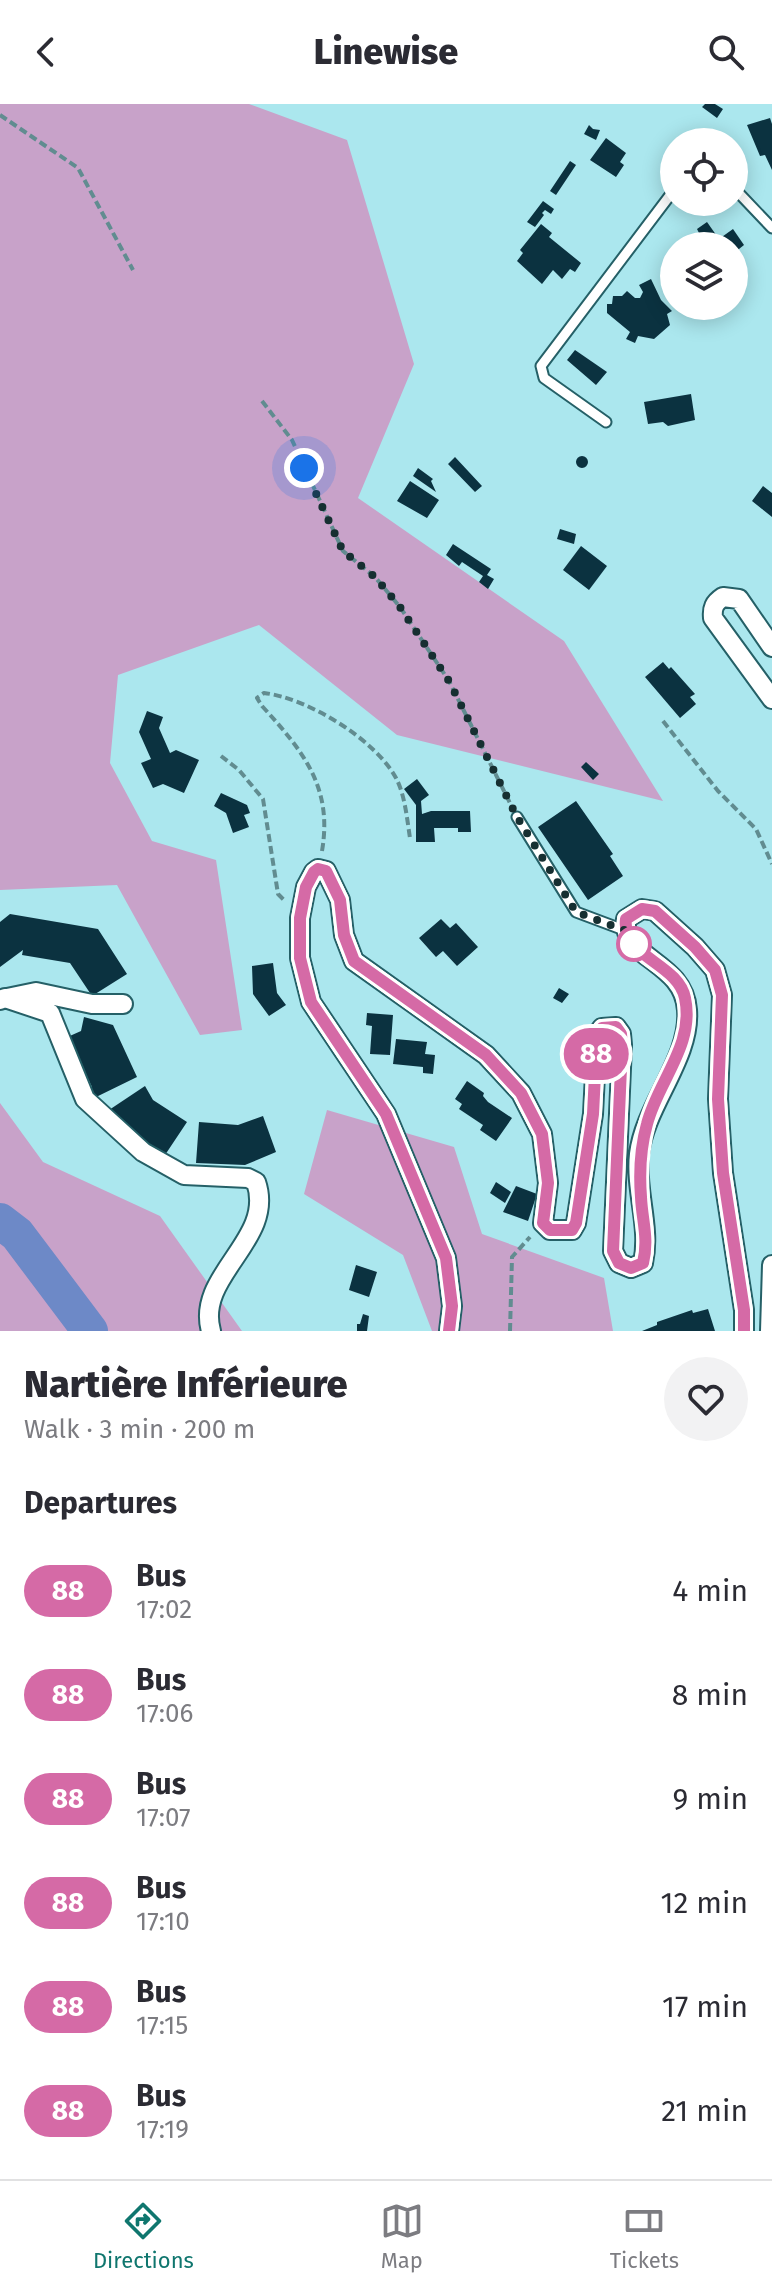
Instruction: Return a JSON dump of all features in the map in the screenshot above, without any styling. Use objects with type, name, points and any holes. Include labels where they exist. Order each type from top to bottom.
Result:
[{"type":"street","points":[[772,647],[739,599],[731,596],[717,601],[713,618],[772,699]]},
{"type":"street","points":[[449,1331],[452,1306],[446,1258],[386,1114],[311,1002],[300,958],[300,918],[306,887],[318,869],[326,871],[333,881],[340,900],[344,935],[354,961],[486,1055],[521,1093],[542,1134],[548,1183],[543,1223],[550,1230],[565,1232],[572,1230],[576,1223],[593,1114],[597,1035],[602,1028],[616,1027],[621,1034],[622,1045],[613,1251],[619,1263],[631,1268],[643,1263],[647,1245],[639,1154],[648,1119],[682,1046],[688,1012],[684,992],[675,978],[629,940],[624,930],[626,919],[642,909],[655,911],[695,947],[715,970],[722,995],[718,1099],[723,1173],[744,1310],[744,1331]]},
{"type":"street","points":[[2,999],[36,992],[92,1004],[123,1004]]},
{"type":"street","points":[[2,999],[50,1013],[85,1099],[143,1152],[184,1175],[248,1178],[256,1182],[260,1205],[256,1222],[211,1297],[208,1318],[211,1331]]},
{"type":"street","points":[[770,1331],[772,1265]]},
{"type":"lane","points":[[748,203],[772,228]]},
{"type":"lane","points":[[606,422],[544,378],[541,366],[660,209]]},
{"type":"lane","points":[[517,817],[576,912],[624,930]]},
{"type":"path","points":[[0,115],[78,168],[133,270]]},
{"type":"path","points":[[262,401],[292,440],[343,551],[375,577],[400,607],[449,681],[517,817]]},
{"type":"path","points":[[318,869],[325,812],[317,780],[304,757],[257,698],[264,693],[317,711],[349,730],[381,758],[397,780],[410,838]]},
{"type":"path","points":[[663,721],[718,791],[756,829],[772,864]]},
{"type":"path","points":[[221,756],[239,770],[263,799],[278,894],[300,918]]},
{"type":"path","points":[[510,1331],[512,1257],[543,1223]]},
{"type":"shaded area","points":[[0,104],[249,104],[347,140],[414,364],[358,498],[564,641],[663,801],[397,735],[259,625],[118,675],[110,763],[152,841],[216,860],[242,1030],[200,1035],[117,885],[0,890]]},
{"type":"shaded area","points":[[0,1103],[43,1162],[160,1216],[242,1331],[0,1331]]},
{"type":"shaded area","points":[[327,1110],[454,1147],[482,1234],[604,1278],[613,1331],[432,1331],[403,1255],[304,1194]]},
{"type":"building","points":[[715,104],[723,109],[717,118],[702,107]]},
{"type":"building","points":[[770,118],[772,170],[765,155],[760,156],[747,125]]},
{"type":"building","points":[[589,125],[600,130],[596,140],[584,134]]},
{"type":"building","points":[[606,138],[626,153],[620,162],[624,165],[616,177],[590,160]]},
{"type":"building","points":[[570,161],[576,165],[556,195],[550,191]]},
{"type":"building","points":[[543,201],[554,209],[551,214],[545,210],[535,227],[527,222]]},
{"type":"building","points":[[707,222],[714,232],[698,232],[697,229]]},
{"type":"building","points":[[541,224],[552,233],[549,237],[581,263],[575,272],[570,269],[562,279],[553,270],[542,284],[517,261],[523,253],[520,250]]},
{"type":"building","points":[[651,279],[660,298],[660,320],[669,320],[670,325],[654,339],[638,336],[635,343],[626,339],[630,332],[607,313],[607,304],[612,304],[613,296],[622,296],[627,291],[640,298],[643,292],[639,285]]},
{"type":"building","points":[[575,350],[607,372],[596,385],[567,360]]},
{"type":"building","points":[[691,394],[695,420],[668,426],[663,422],[648,424],[644,402]]},
{"type":"building","points":[[582,456],[588,462],[582,468],[576,462]]},
{"type":"building","points":[[455,457],[482,486],[475,492],[448,464]]},
{"type":"building","points":[[418,468],[433,479],[436,492],[413,476]]},
{"type":"building","points":[[410,481],[439,500],[427,518],[397,501]]},
{"type":"building","points":[[763,486],[772,493],[772,517],[752,501]]},
{"type":"building","points":[[560,529],[576,534],[574,544],[557,539]]},
{"type":"building","points":[[453,544],[491,569],[487,575],[494,579],[488,589],[479,582],[483,576],[462,562],[459,566],[446,555]]},
{"type":"building","points":[[581,546],[607,566],[589,590],[563,570]]},
{"type":"building","points":[[663,662],[695,694],[690,697],[696,704],[680,718],[645,677]]},
{"type":"building","points":[[147,711],[163,717],[159,728],[170,753],[176,750],[199,760],[184,793],[163,784],[153,788],[141,763],[151,759],[139,732]]},
{"type":"building","points":[[586,762],[599,774],[593,780],[581,767]]},
{"type":"building","points":[[417,779],[429,795],[421,801],[422,814],[431,811],[470,811],[471,832],[458,832],[458,828],[434,828],[435,842],[416,842],[416,805],[404,789]]},
{"type":"building","points":[[221,793],[247,805],[250,813],[244,815],[249,827],[233,833],[226,813],[214,806]]},
{"type":"building","points":[[576,801],[613,854],[610,856],[623,876],[588,900],[538,827]]},
{"type":"building","points":[[10,914],[98,929],[127,974],[92,996],[70,963],[22,955],[23,950],[0,967],[0,922]]},
{"type":"building","points":[[441,919],[450,928],[456,923],[478,947],[457,966],[443,951],[436,957],[419,938]]},
{"type":"building","points":[[273,963],[277,993],[286,1005],[269,1016],[253,994],[252,966]]},
{"type":"building","points":[[559,988],[569,994],[562,1003],[553,998]]},
{"type":"building","points":[[367,1013],[393,1015],[390,1055],[370,1054],[372,1026],[366,1025]]},
{"type":"building","points":[[84,1017],[113,1025],[137,1077],[92,1099],[87,1090],[92,1087],[84,1071],[80,1073],[73,1060],[78,1058],[72,1045],[63,1039],[81,1031]]},
{"type":"building","points":[[396,1039],[427,1042],[425,1054],[435,1055],[433,1074],[423,1073],[423,1067],[393,1064]]},
{"type":"building","points":[[467,1081],[484,1093],[488,1102],[512,1118],[496,1141],[480,1130],[483,1125],[459,1109],[462,1104],[455,1099]]},
{"type":"building","points":[[145,1086],[153,1100],[187,1122],[163,1158],[129,1132],[118,1116],[115,1118],[109,1110]]},
{"type":"building","points":[[263,1116],[276,1152],[245,1165],[196,1163],[199,1122],[238,1125]]},
{"type":"building","points":[[496,1182],[511,1192],[505,1203],[490,1193]]},
{"type":"building","points":[[516,1186],[537,1194],[528,1221],[503,1212]]},
{"type":"building","points":[[356,1265],[377,1272],[369,1297],[349,1290]]},
{"type":"building","points":[[708,1309],[715,1331],[642,1331],[657,1325],[657,1322],[692,1310],[693,1313]]},
{"type":"building","points":[[363,1314],[369,1316],[367,1331],[357,1331],[357,1324],[360,1324]]},
{"type":"waterway","points":[[0,1221],[17,1234],[90,1331]]},
{"type":"bus line","name":"88","points":[[449,1331],[452,1306],[446,1258],[386,1114],[311,1002],[300,958],[300,918],[306,887],[318,869],[326,871],[333,881],[340,900],[344,935],[354,961],[486,1055],[521,1093],[542,1134],[548,1183],[543,1223],[550,1230],[565,1232],[572,1230],[576,1223],[593,1114],[597,1035],[602,1028],[616,1027],[621,1034],[622,1045],[613,1251],[619,1263],[631,1268],[643,1263],[647,1245],[639,1154],[648,1119],[682,1046],[688,1012],[684,992],[675,978],[629,940],[624,930],[626,919],[642,909],[655,911],[695,947],[715,970],[722,995],[719,1124],[723,1173],[744,1310],[744,1331]]},
{"type":"route","points":[[304,468],[343,551],[375,577],[400,607],[449,681],[517,817],[576,912],[624,930],[634,944]]}]
